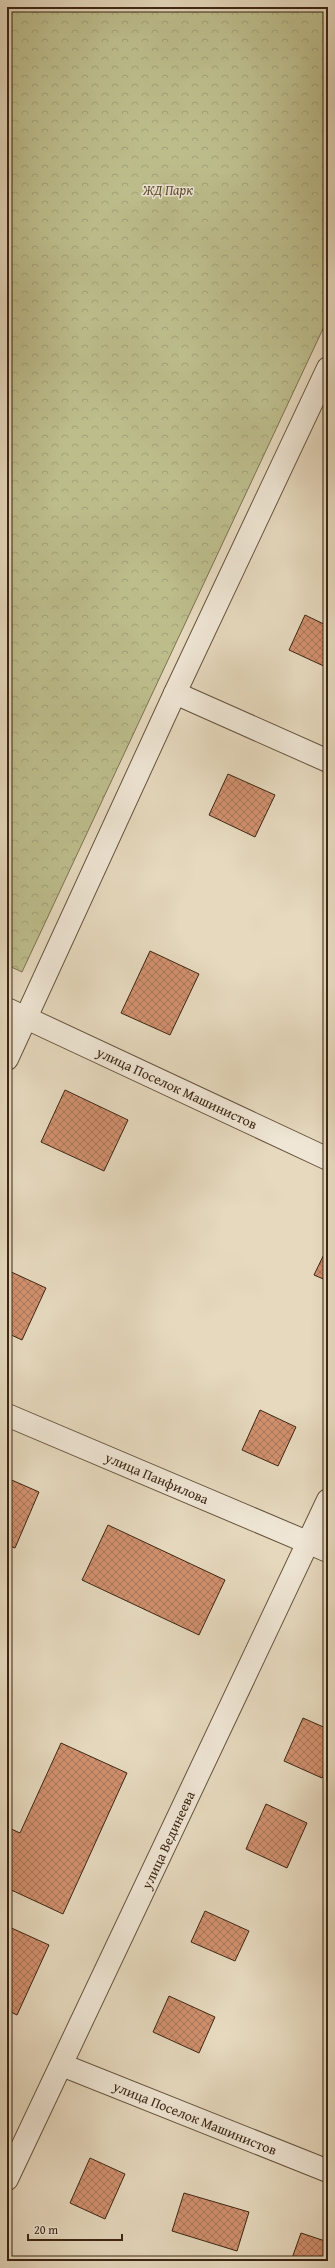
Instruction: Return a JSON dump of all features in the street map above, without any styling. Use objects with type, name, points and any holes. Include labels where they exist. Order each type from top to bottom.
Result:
[{"type":"street","points":[[7,1059],[174,693],[328,368]]},
{"type":"street","points":[[174,693],[328,761]]},
{"type":"street","name":"улица Поселок Машинистов","points":[[7,1009],[328,1159]]},
{"type":"street","name":"улица Панфилова","points":[[7,1415],[308,1542]]},
{"type":"street","name":"улица Вединеева","points":[[7,2179],[328,1500]]},
{"type":"street","points":[[308,1542],[328,1551]]},
{"type":"street","name":"улица Поселок Машинистов","points":[[62,2065],[328,2171]]},
{"type":"green space","name":"ЖД Парк","points":[[7,7],[328,7],[328,318],[22,972],[7,965]]},
{"type":"building","points":[[305,615],[328,626],[328,668],[289,650]]},
{"type":"building","points":[[228,774],[275,795],[255,837],[209,815]]},
{"type":"building","points":[[150,951],[199,974],[170,1035],[121,1013]]},
{"type":"building","points":[[65,1090],[128,1120],[104,1171],[41,1142]]},
{"type":"building","points":[[328,1246],[328,1281],[314,1275]]},
{"type":"building","points":[[7,1270],[46,1288],[22,1340],[7,1333]]},
{"type":"building","points":[[260,1410],[296,1427],[278,1466],[242,1450]]},
{"type":"building","points":[[7,1478],[39,1492],[15,1548],[7,1545]]},
{"type":"building","points":[[108,1525],[225,1580],[199,1635],[82,1580]]},
{"type":"building","points":[[303,1718],[328,1729],[328,1764],[322,1778],[284,1761]]},
{"type":"building","points":[[61,1743],[127,1773],[63,1914],[7,1888],[7,1827],[20,1833]]},
{"type":"building","points":[[266,1804],[307,1823],[287,1868],[246,1849]]},
{"type":"building","points":[[205,1911],[249,1931],[235,1961],[191,1942]]},
{"type":"building","points":[[7,1926],[49,1945],[17,2015],[7,2010]]},
{"type":"building","points":[[169,1996],[215,2017],[199,2053],[153,2032]]},
{"type":"building","points":[[90,2158],[125,2174],[105,2219],[70,2203]]},
{"type":"building","points":[[184,2193],[249,2212],[237,2251],[172,2231]]},
{"type":"building","points":[[301,2233],[328,2242],[328,2261],[291,2261]]}]
